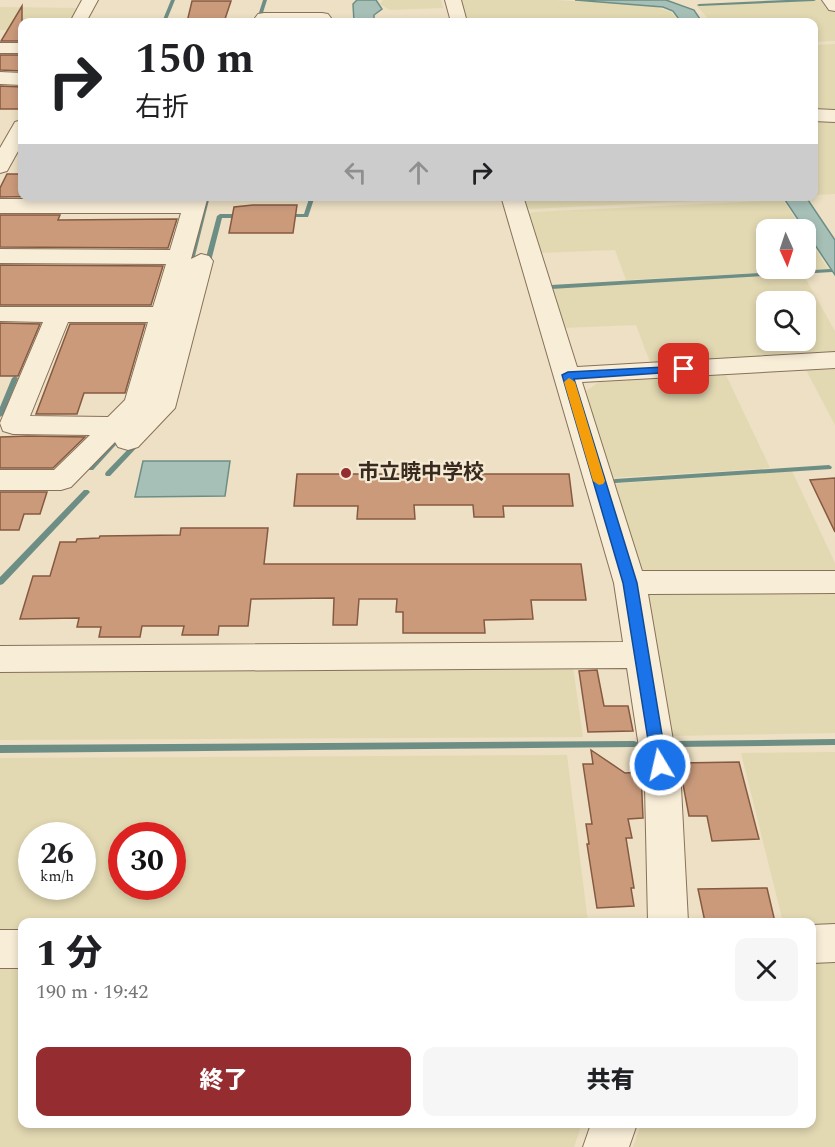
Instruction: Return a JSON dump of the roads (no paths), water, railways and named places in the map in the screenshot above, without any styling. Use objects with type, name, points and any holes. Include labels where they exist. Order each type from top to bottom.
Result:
[{"type":"street","points":[[80,18],[90,0]]},
{"type":"street","points":[[453,0],[458,18]]},
{"type":"street","points":[[830,0],[835,6]]},
{"type":"street","points":[[259,15],[322,18]]},
{"type":"street","points":[[0,48],[18,48]]},
{"type":"street","points":[[0,78],[18,79]]},
{"type":"street","points":[[818,115],[835,116]]},
{"type":"street","points":[[0,125],[18,125]]},
{"type":"street","points":[[9,163],[18,137]]},
{"type":"street","points":[[0,206],[170,201]]},
{"type":"street","points":[[61,480],[138,403],[180,257],[204,201]]},
{"type":"street","points":[[0,480],[89,480],[161,408],[204,201]]},
{"type":"street","points":[[514,201],[630,583],[663,787],[668,918]]},
{"type":"street","points":[[0,256],[180,257]]},
{"type":"street","points":[[0,314],[163,315]]},
{"type":"street","points":[[58,315],[12,425],[113,426]]},
{"type":"street","points":[[568,375],[835,360]]},
{"type":"street","points":[[630,583],[835,582]]},
{"type":"street","points":[[0,659],[642,655]]},
{"type":"street","points":[[816,944],[835,944]]},
{"type":"street","points":[[0,949],[18,949]]},
{"type":"street","points":[[606,1147],[613,1128]]},
{"type":"water","points":[[357,0],[376,0],[382,9],[374,15],[374,18],[354,18],[353,4]]},
{"type":"water","points":[[575,0],[666,0],[694,10],[699,18],[678,18],[673,11],[663,7]]},
{"type":"water","points":[[786,201],[809,201],[835,240],[835,275],[816,247],[816,219],[798,219]]},
{"type":"water","points":[[143,461],[230,461],[225,496],[135,497]]},
{"type":"waterway","points":[[166,18],[173,0]]},
{"type":"waterway","points":[[259,18],[265,0]]},
{"type":"waterway","points":[[699,5],[814,0]]},
{"type":"waterway","points":[[192,256],[207,201]]},
{"type":"waterway","points":[[286,216],[306,216],[311,201]]},
{"type":"waterway","points":[[207,265],[220,216],[241,216]]},
{"type":"waterway","points":[[551,287],[830,271]]},
{"type":"waterway","points":[[0,415],[15,378]]},
{"type":"waterway","points":[[91,468],[121,436]]},
{"type":"waterway","points":[[108,474],[138,443]]},
{"type":"waterway","points":[[615,481],[829,467]]},
{"type":"waterway","points":[[0,582],[86,492]]},
{"type":"waterway","points":[[673,744],[835,742]]},
{"type":"waterway","points":[[0,749],[634,744]]},
{"type":"place","name":"市立暁中学校","points":[[346,473]]}]
